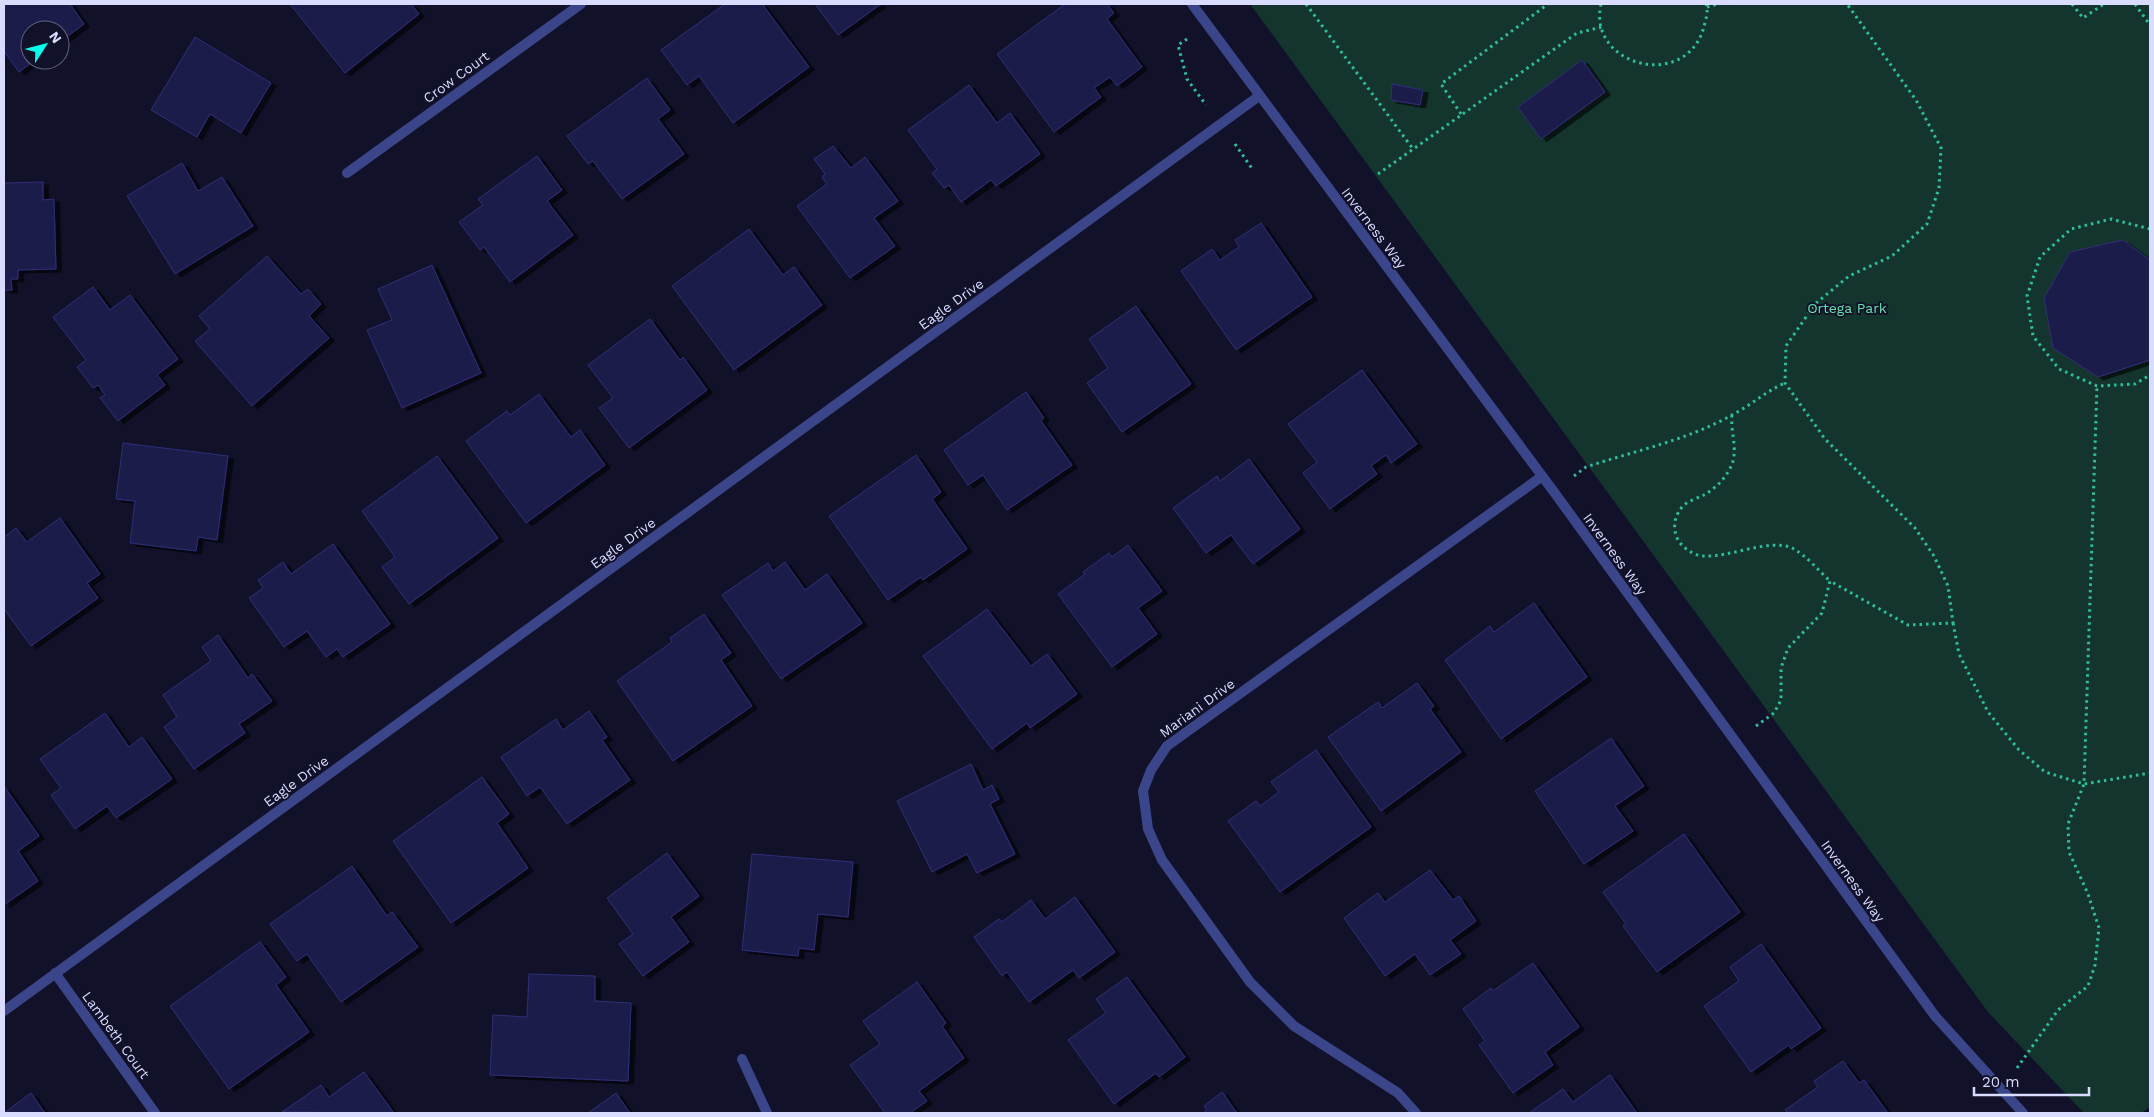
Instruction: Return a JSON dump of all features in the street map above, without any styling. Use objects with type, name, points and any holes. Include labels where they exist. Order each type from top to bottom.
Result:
[{"type":"street","name":"Crow Court","points":[[347,173],[581,4]]},
{"type":"street","name":"Inverness Way","points":[[1192,4],[1554,492],[1934,1016],[2023,1113]]},
{"type":"street","name":"Eagle Drive","points":[[4,1011],[1259,96]]},
{"type":"street","name":"Mariani Drive","points":[[1416,1113],[1398,1093],[1294,1026],[1250,982],[1162,860],[1148,828],[1143,791],[1150,770],[1167,746],[1542,477]]},
{"type":"street","name":"Lambeth Court","points":[[55,973],[155,1113]]},
{"type":"street","points":[[742,1058],[768,1113]]},
{"type":"path","points":[[1306,4],[1413,149]]},
{"type":"path","points":[[1462,114],[1441,84],[1548,4]]},
{"type":"path","points":[[1601,4],[1599,10],[1602,27],[1609,44],[1622,56],[1638,64],[1656,66],[1674,62],[1689,52],[1700,38],[1707,5],[1718,4]]},
{"type":"path","points":[[1847,4],[1916,100],[1941,148],[1940,188],[1927,224],[1892,256],[1849,276],[1815,304],[1786,346],[1785,383],[1825,439],[1915,528],[1934,556],[1948,586],[1959,654],[1988,712],[2019,750],[2045,772],[2084,784],[2150,773]]},
{"type":"path","points":[[2072,4],[2084,18],[2104,4]]},
{"type":"path","points":[[2135,4],[2150,25]]},
{"type":"path","points":[[1207,25],[1178,45],[1187,79],[1253,170]]},
{"type":"path","points":[[1378,174],[1577,33],[1602,27]]},
{"type":"path","points":[[2150,229],[2111,219],[2071,229],[2040,256],[2027,296],[2033,336],[2059,370],[2097,386],[2135,384],[2150,375]]},
{"type":"path","points":[[1554,492],[1586,467],[1687,434],[1732,415],[1767,391],[1785,383]]},
{"type":"path","points":[[2002,1090],[2041,1031],[2058,1010],[2088,986],[2095,965],[2099,928],[2088,894],[2069,852],[2068,824],[2084,784],[2097,386]]},
{"type":"path","points":[[1732,415],[1731,424],[1734,446],[1732,464],[1716,487],[1684,506],[1674,527],[1682,546],[1697,555],[1718,557],[1756,547],[1776,545],[1792,548],[1830,581],[1908,626],[1953,623]]},
{"type":"path","points":[[1734,742],[1774,713],[1780,700],[1781,668],[1788,648],[1822,613],[1830,581]]},
{"type":"green space","name":"Ortega Park","points":[[1250,4],[2150,4],[2150,1107],[2141,1113],[2084,1113],[1988,1012]]},
{"type":"building","points":[[4,4],[70,4],[84,24],[70,34],[70,20],[20,20],[20,70],[22,70],[19,72],[4,51]]},
{"type":"building","points":[[290,4],[411,4],[419,14],[345,73]]},
{"type":"building","points":[[725,4],[762,4],[809,67],[733,123],[699,76],[687,85],[661,50]]},
{"type":"building","points":[[815,4],[881,4],[838,35]]},
{"type":"building","points":[[1065,4],[1107,4],[1114,13],[1107,19],[1142,67],[1117,86],[1110,77],[1094,88],[1101,97],[1054,132],[997,54]]},
{"type":"building","points":[[195,37],[271,83],[241,133],[210,114],[197,137],[151,110]]},
{"type":"building","points":[[1582,60],[1605,92],[1541,139],[1518,107]]},
{"type":"building","points":[[647,78],[670,110],[658,119],[684,154],[622,199],[593,161],[588,164],[567,136]]},
{"type":"building","points":[[1392,84],[1423,90],[1420,105],[1391,100]]},
{"type":"building","points":[[969,85],[997,123],[1010,113],[1040,154],[996,186],[991,180],[961,202],[949,185],[944,188],[932,173],[937,169],[908,130]]},
{"type":"building","points":[[833,146],[851,168],[865,157],[898,201],[874,218],[895,246],[850,278],[797,206],[827,184],[822,177],[825,174],[814,159]]},
{"type":"building","points":[[537,156],[562,190],[547,201],[573,235],[510,282],[484,247],[480,250],[459,222],[483,205],[478,199]]},
{"type":"building","points":[[182,163],[198,191],[222,177],[253,226],[175,274],[127,196]]},
{"type":"building","points":[[43,182],[43,200],[54,199],[56,269],[18,270],[18,279],[11,279],[12,290],[4,290],[4,183]]},
{"type":"building","points":[[1261,223],[1312,297],[1236,350],[1181,271],[1212,249],[1220,260],[1239,247],[1235,240]]},
{"type":"building","points":[[749,229],[783,275],[794,267],[822,305],[734,370],[672,286]]},
{"type":"building","points":[[2123,240],[2150,260],[2150,360],[2098,377],[2053,348],[2044,298],[2070,252]]},
{"type":"building","points":[[267,256],[301,294],[308,289],[321,304],[309,316],[329,338],[252,406],[195,341],[210,329],[199,316]]},
{"type":"building","points":[[432,265],[481,373],[402,408],[367,330],[392,320],[378,289]]},
{"type":"building","points":[[93,287],[110,310],[130,295],[178,359],[157,375],[165,385],[118,421],[100,398],[105,395],[98,385],[93,388],[77,367],[86,360],[53,317]]},
{"type":"building","points":[[1136,306],[1191,384],[1122,432],[1087,383],[1108,368],[1089,339]]},
{"type":"building","points":[[650,319],[680,360],[683,357],[707,390],[629,448],[599,408],[613,398],[588,365]]},
{"type":"building","points":[[1362,370],[1417,444],[1391,463],[1386,455],[1371,466],[1377,474],[1330,509],[1303,473],[1317,462],[1288,424]]},
{"type":"building","points":[[1026,392],[1044,418],[1041,421],[1072,465],[1007,510],[983,475],[968,485],[944,450]]},
{"type":"building","points":[[539,394],[571,437],[580,430],[605,465],[526,523],[466,441],[507,411],[510,415]]},
{"type":"building","points":[[123,443],[228,456],[217,540],[198,537],[196,551],[130,543],[135,501],[116,499]]},
{"type":"building","points":[[916,455],[941,492],[932,499],[967,549],[923,580],[921,577],[888,600],[829,516]]},
{"type":"building","points":[[437,456],[498,538],[409,604],[382,567],[395,557],[362,511]]},
{"type":"building","points":[[1249,459],[1300,529],[1253,564],[1231,535],[1206,553],[1173,508],[1217,476],[1220,481]]},
{"type":"building","points":[[60,518],[100,574],[87,583],[98,598],[31,646],[4,609],[4,537],[16,528],[27,542]]},
{"type":"building","points":[[333,544],[390,624],[343,657],[337,649],[326,657],[307,631],[284,647],[249,598],[263,588],[258,580],[283,562],[291,574]]},
{"type":"building","points":[[1128,545],[1162,591],[1138,608],[1157,634],[1112,667],[1058,594],[1109,553],[1112,557]]},
{"type":"building","points":[[785,562],[805,590],[827,574],[862,623],[781,679],[722,595],[768,563],[773,571]]},
{"type":"building","points":[[1534,603],[1587,677],[1501,739],[1445,660],[1490,626],[1494,632]]},
{"type":"building","points":[[987,609],[1031,666],[1047,654],[1077,694],[1030,728],[1027,723],[992,749],[923,656]]},
{"type":"building","points":[[704,614],[731,653],[721,660],[752,706],[673,761],[617,681],[672,642],[670,638]]},
{"type":"building","points":[[218,635],[248,678],[252,674],[272,701],[239,724],[245,733],[194,769],[164,727],[177,717],[163,695],[211,661],[202,647]]},
{"type":"building","points":[[1417,683],[1434,706],[1430,709],[1461,752],[1381,811],[1328,737],[1378,702],[1382,708]]},
{"type":"building","points":[[589,711],[607,737],[602,740],[630,780],[567,824],[540,787],[527,796],[501,757],[556,719],[563,730]]},
{"type":"building","points":[[105,713],[129,747],[142,737],[172,779],[116,818],[107,806],[75,829],[51,795],[61,788],[40,759]]},
{"type":"building","points":[[1611,738],[1644,786],[1615,806],[1633,831],[1584,864],[1535,791]]},
{"type":"building","points":[[1316,750],[1371,827],[1280,892],[1228,821],[1256,801],[1260,806],[1279,792],[1271,782]]},
{"type":"building","points":[[971,764],[983,790],[992,785],[999,799],[990,804],[1015,854],[977,873],[967,854],[932,872],[897,801]]},
{"type":"building","points":[[482,777],[509,814],[497,823],[528,868],[451,923],[393,841]]},
{"type":"building","points":[[4,786],[39,836],[18,851],[38,881],[4,905]]},
{"type":"building","points":[[1684,834],[1740,912],[1657,972],[1623,926],[1626,924],[1603,892]]},
{"type":"building","points":[[667,853],[699,896],[671,917],[689,942],[643,976],[619,944],[633,934],[607,898]]},
{"type":"building","points":[[752,854],[853,862],[848,917],[818,914],[814,950],[799,948],[798,956],[742,950]]},
{"type":"building","points":[[352,866],[387,916],[392,912],[418,947],[341,1002],[307,954],[297,961],[270,924]]},
{"type":"building","points":[[1430,870],[1453,900],[1459,896],[1476,921],[1450,940],[1461,954],[1430,975],[1415,954],[1385,976],[1344,918],[1378,893],[1385,902]]},
{"type":"building","points":[[1075,897],[1115,952],[1079,978],[1073,970],[1029,1002],[1007,972],[1002,976],[974,937],[999,919],[1002,922],[1031,900],[1045,919]]},
{"type":"building","points":[[260,942],[286,977],[276,985],[309,1032],[229,1089],[170,1006]]},
{"type":"building","points":[[1761,944],[1821,1028],[1791,1049],[1789,1045],[1751,1072],[1704,1006],[1739,981],[1730,967]]},
{"type":"building","points":[[1533,963],[1579,1027],[1545,1052],[1553,1065],[1513,1093],[1479,1045],[1485,1041],[1463,1009],[1491,988],[1493,991]]},
{"type":"building","points":[[529,974],[595,976],[595,1001],[631,1003],[628,1081],[490,1075],[493,1015],[527,1017]]},
{"type":"building","points":[[1127,977],[1185,1057],[1159,1077],[1156,1073],[1114,1104],[1068,1040],[1106,1013],[1096,999]]},
{"type":"building","points":[[917,982],[946,1023],[942,1026],[964,1058],[919,1091],[927,1101],[910,1113],[885,1113],[850,1065],[880,1044],[863,1021]]},
{"type":"building","points":[[1843,1061],[1859,1083],[1864,1080],[1888,1113],[1788,1113],[1785,1110],[1818,1087],[1814,1081]]},
{"type":"building","points":[[364,1072],[394,1113],[282,1112],[321,1085],[329,1097]]},
{"type":"building","points":[[1610,1075],[1637,1113],[1529,1113],[1563,1089],[1573,1102]]},
{"type":"building","points":[[1222,1092],[1237,1113],[1203,1113],[1207,1110],[1204,1106]]},
{"type":"building","points":[[31,1093],[45,1113],[4,1113]]},
{"type":"building","points":[[616,1093],[630,1113],[588,1113]]}]
